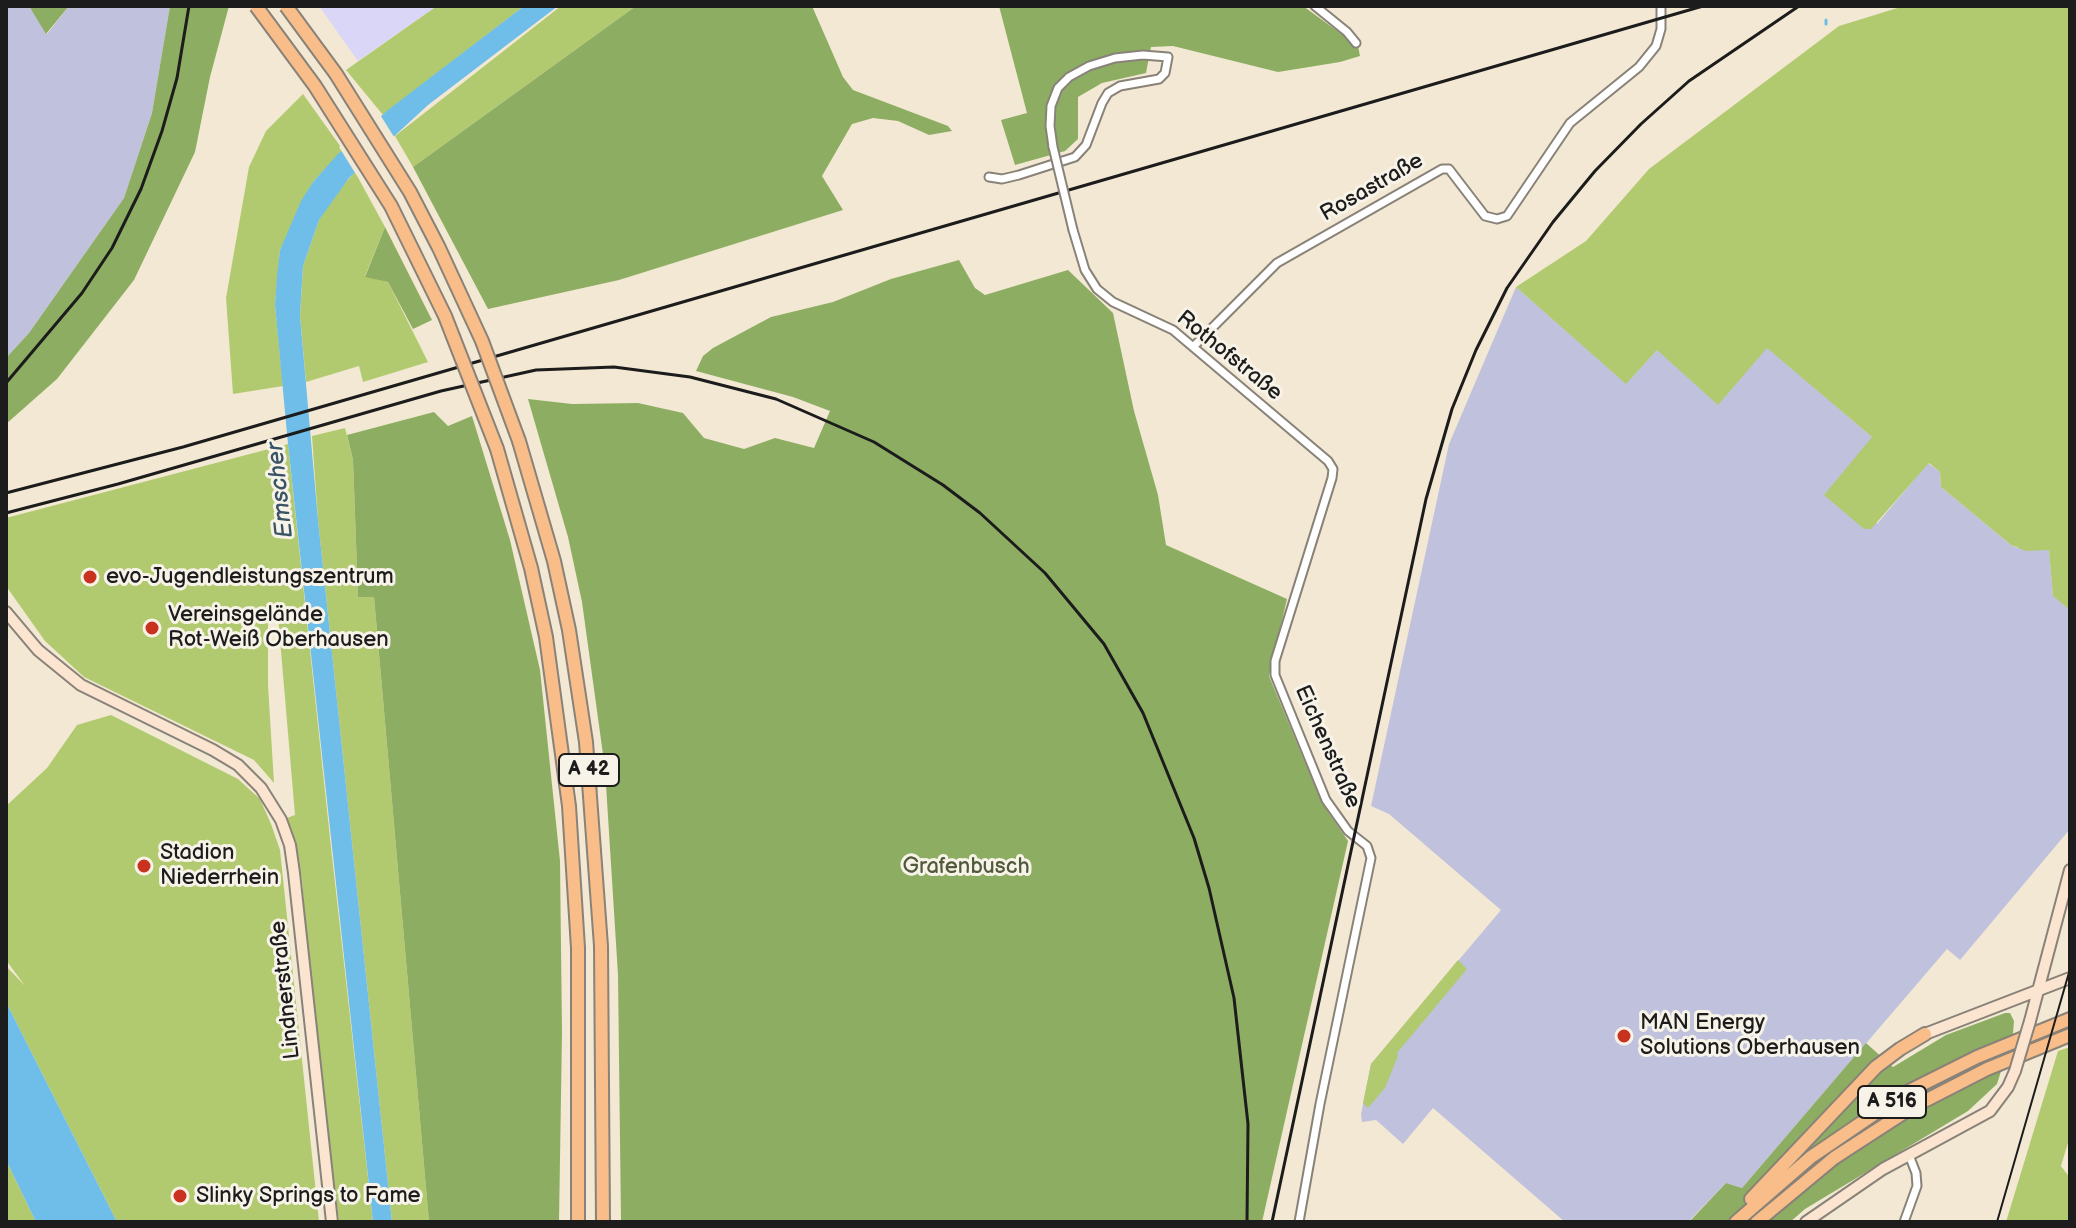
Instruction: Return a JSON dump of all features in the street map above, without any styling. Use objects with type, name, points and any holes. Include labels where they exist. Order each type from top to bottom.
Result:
[{"type":"highway","name":"A 42","points":[[256,6],[315,86],[391,206],[445,316],[497,449],[531,568],[546,637],[563,744],[574,869],[578,948],[578,1219]]},
{"type":"highway","name":"A 42","points":[[286,6],[344,85],[410,192],[471,316],[519,441],[541,511],[569,630],[588,757],[601,946],[603,1222]]},
{"type":"highway","name":"A 516","points":[[1734,1222],[1802,1164],[1857,1123],[1905,1093],[1977,1057],[2070,1019]]},
{"type":"highway","points":[[1734,1222],[1876,1067],[1925,1034]]},
{"type":"highway","name":"A 516","points":[[1757,1222],[1834,1158],[1911,1108],[1987,1069],[2070,1035]]},
{"type":"street","points":[[1315,6],[1356,43]]},
{"type":"street","name":"Rosastraße","points":[[1193,347],[1277,263],[1442,169],[1449,169],[1485,216],[1497,219],[1507,216],[1570,123],[1639,67],[1656,46],[1661,29],[1661,6]]},
{"type":"street","name":"Rothofstraße","points":[[989,177],[1002,179],[1019,175],[1075,157],[1086,145],[1108,93],[1120,86],[1159,79],[1165,73],[1168,57],[1143,55],[1115,58],[1089,66],[1069,77],[1058,88],[1051,106],[1053,147],[1073,230],[1085,270],[1097,289],[1113,302],[1164,324],[1193,347],[1328,461],[1333,469]]},
{"type":"street","name":"Eichenstraße","points":[[1299,1222],[1371,858],[1367,846],[1348,831],[1326,800],[1275,675],[1275,661],[1333,469]]},
{"type":"street","name":"Lindnerstraße","points":[[6,612],[38,650],[81,685],[238,765],[261,788],[281,820],[290,845],[294,873],[332,1222]]},
{"type":"street","points":[[1806,1222],[1858,1185],[1990,1111],[2008,1087],[2039,990],[2070,870]]},
{"type":"street","points":[[1925,1034],[2070,978]]},
{"type":"street","points":[[1904,1222],[1917,1186],[1909,1155]]},
{"type":"shaded area","points":[[6,6],[29,6],[47,34],[69,6],[170,6],[152,113],[124,198],[29,333],[6,358]]},
{"type":"shaded area","points":[[319,6],[437,6],[358,61]]},
{"type":"shaded area","name":"MAN Energy Solutions Oberhausen","points":[[1516,287],[1626,383],[1657,350],[1767,347],[1872,437],[1877,524],[1928,463],[1940,472],[1941,487],[2011,545],[2049,549],[2053,595],[2070,610],[2070,829],[1960,960],[1947,949],[1742,1188],[1726,1183],[1688,1222],[1565,1222],[1433,1108],[1403,1144],[1376,1120],[1362,1122],[1371,1064],[1501,910],[1389,814],[1371,806],[1449,444]]},
{"type":"green space","points":[[29,6],[69,6],[46,34]]},
{"type":"green space","points":[[170,6],[229,6],[210,77],[195,152],[134,280],[57,379],[6,424],[6,358],[29,333],[124,198],[152,113]]},
{"type":"green space","points":[[437,6],[524,6],[383,115],[346,70]]},
{"type":"green space","points":[[561,6],[636,6],[413,167],[395,136]]},
{"type":"green space","points":[[636,6],[812,6],[843,77],[853,90],[948,126],[952,131],[929,135],[898,121],[873,118],[852,124],[822,176],[843,210],[619,280],[488,309],[413,167]]},
{"type":"green space","points":[[999,6],[1303,6],[1358,46],[1360,56],[1278,72],[1173,46],[1151,47],[1146,73],[1102,83],[1078,97],[1078,139],[1065,151],[1015,165],[1001,120],[1027,113]]},
{"type":"green space","points":[[1904,6],[2070,6],[2070,610],[2053,596],[2049,550],[2026,551],[2011,545],[1941,487],[1940,472],[1929,463],[1871,529],[1864,529],[1824,495],[1872,437],[1767,348],[1718,405],[1657,350],[1626,384],[1516,287],[1586,241],[1649,169],[1839,26]]},
{"type":"green space","points":[[303,94],[343,150],[313,182],[280,250],[275,305],[283,386],[233,394],[226,298],[249,167],[266,131]]},
{"type":"green space","points":[[355,172],[385,227],[365,276],[388,282],[428,362],[363,382],[359,366],[306,382],[300,316],[303,266],[319,220]]},
{"type":"green space","points":[[385,227],[432,320],[413,329],[388,282],[365,277]]},
{"type":"green space","name":"Grafenbusch","points":[[959,260],[975,288],[985,295],[1068,270],[1113,313],[1134,411],[1158,495],[1166,545],[1287,599],[1269,676],[1322,803],[1348,841],[1262,1222],[621,1222],[618,975],[605,769],[582,602],[568,537],[528,399],[572,404],[638,403],[683,413],[704,438],[744,449],[775,438],[814,448],[830,411],[793,397],[696,371],[703,356],[771,317],[833,302],[891,279]]},
{"type":"green space","points":[[434,412],[448,426],[472,416],[510,540],[540,670],[560,861],[562,1032],[559,1222],[429,1222],[374,597],[358,597],[353,460],[347,435]]},
{"type":"green space","points":[[345,428],[353,460],[358,596],[374,597],[429,1222],[392,1222],[318,520],[312,436]]},
{"type":"green space","name":"Vereinsgelände Rot-Weiß Oberhausen","points":[[288,444],[373,1222],[339,1222],[312,998],[302,880],[287,818],[295,815],[278,616],[268,617],[268,685],[274,783],[254,760],[84,677],[45,641],[6,586],[6,518]]},
{"type":"green space","points":[[111,715],[238,779],[260,799],[271,824],[280,850],[319,1222],[117,1222],[6,1002],[6,966],[25,986],[6,960],[6,806],[47,768],[77,725]]},
{"type":"green space","points":[[1458,960],[1467,969],[1397,1053],[1385,1088],[1368,1108],[1363,1103],[1371,1064]]},
{"type":"green space","points":[[2010,1013],[2014,1021],[2013,1033],[1997,1084],[1968,1111],[1805,1209],[1790,1222],[1689,1222],[1726,1183],[1742,1188],[1866,1043],[1893,1067],[1946,1035]]},
{"type":"green space","points":[[2070,1047],[2070,1136],[2061,1166],[2070,1178],[2070,1222],[2006,1222],[2058,1051]]},
{"type":"green space","points":[[6,1160],[36,1222],[6,1222]]},
{"type":"water","points":[[524,6],[558,6],[428,105],[349,178],[319,220],[303,266],[300,316],[318,520],[392,1222],[373,1222],[288,444],[275,305],[280,250],[301,201],[337,155],[388,110]]},
{"type":"water","points":[[6,1002],[117,1222],[36,1222],[6,1160]]},
{"type":"pier","points":[[379,113],[396,140],[357,176],[339,147]]},
{"type":"tram line","points":[[1997,1222],[2070,969]]},
{"type":"railway","points":[[6,383],[82,293],[112,248],[141,189],[177,78],[189,6]]},
{"type":"railway","points":[[6,493],[183,447],[1703,6]]},
{"type":"railway","points":[[1272,1222],[1426,499],[1452,409],[1476,350],[1507,288],[1553,222],[1595,171],[1689,81],[1799,6]]},
{"type":"railway","points":[[6,513],[441,391],[536,370],[614,367],[690,377],[776,399],[874,442],[943,485],[980,513],[1045,573],[1104,644],[1143,713],[1194,838],[1209,888],[1234,998],[1248,1124],[1247,1222]]},
{"type":"place","name":"evo-Jugendleistungszentrum","points":[[90,577]]},
{"type":"place","name":"Vereinsgelände Rot-Weiß Oberhausen","points":[[152,628]]},
{"type":"place","name":"Stadion Niederrhein","points":[[144,866]]},
{"type":"place","name":"MAN Energy Solutions Oberhausen","points":[[1624,1036]]},
{"type":"place","name":"Slinky Springs to Fame","points":[[180,1196]]},
{"type":"water label","name":"Emscher","points":[[281,490]]}]
